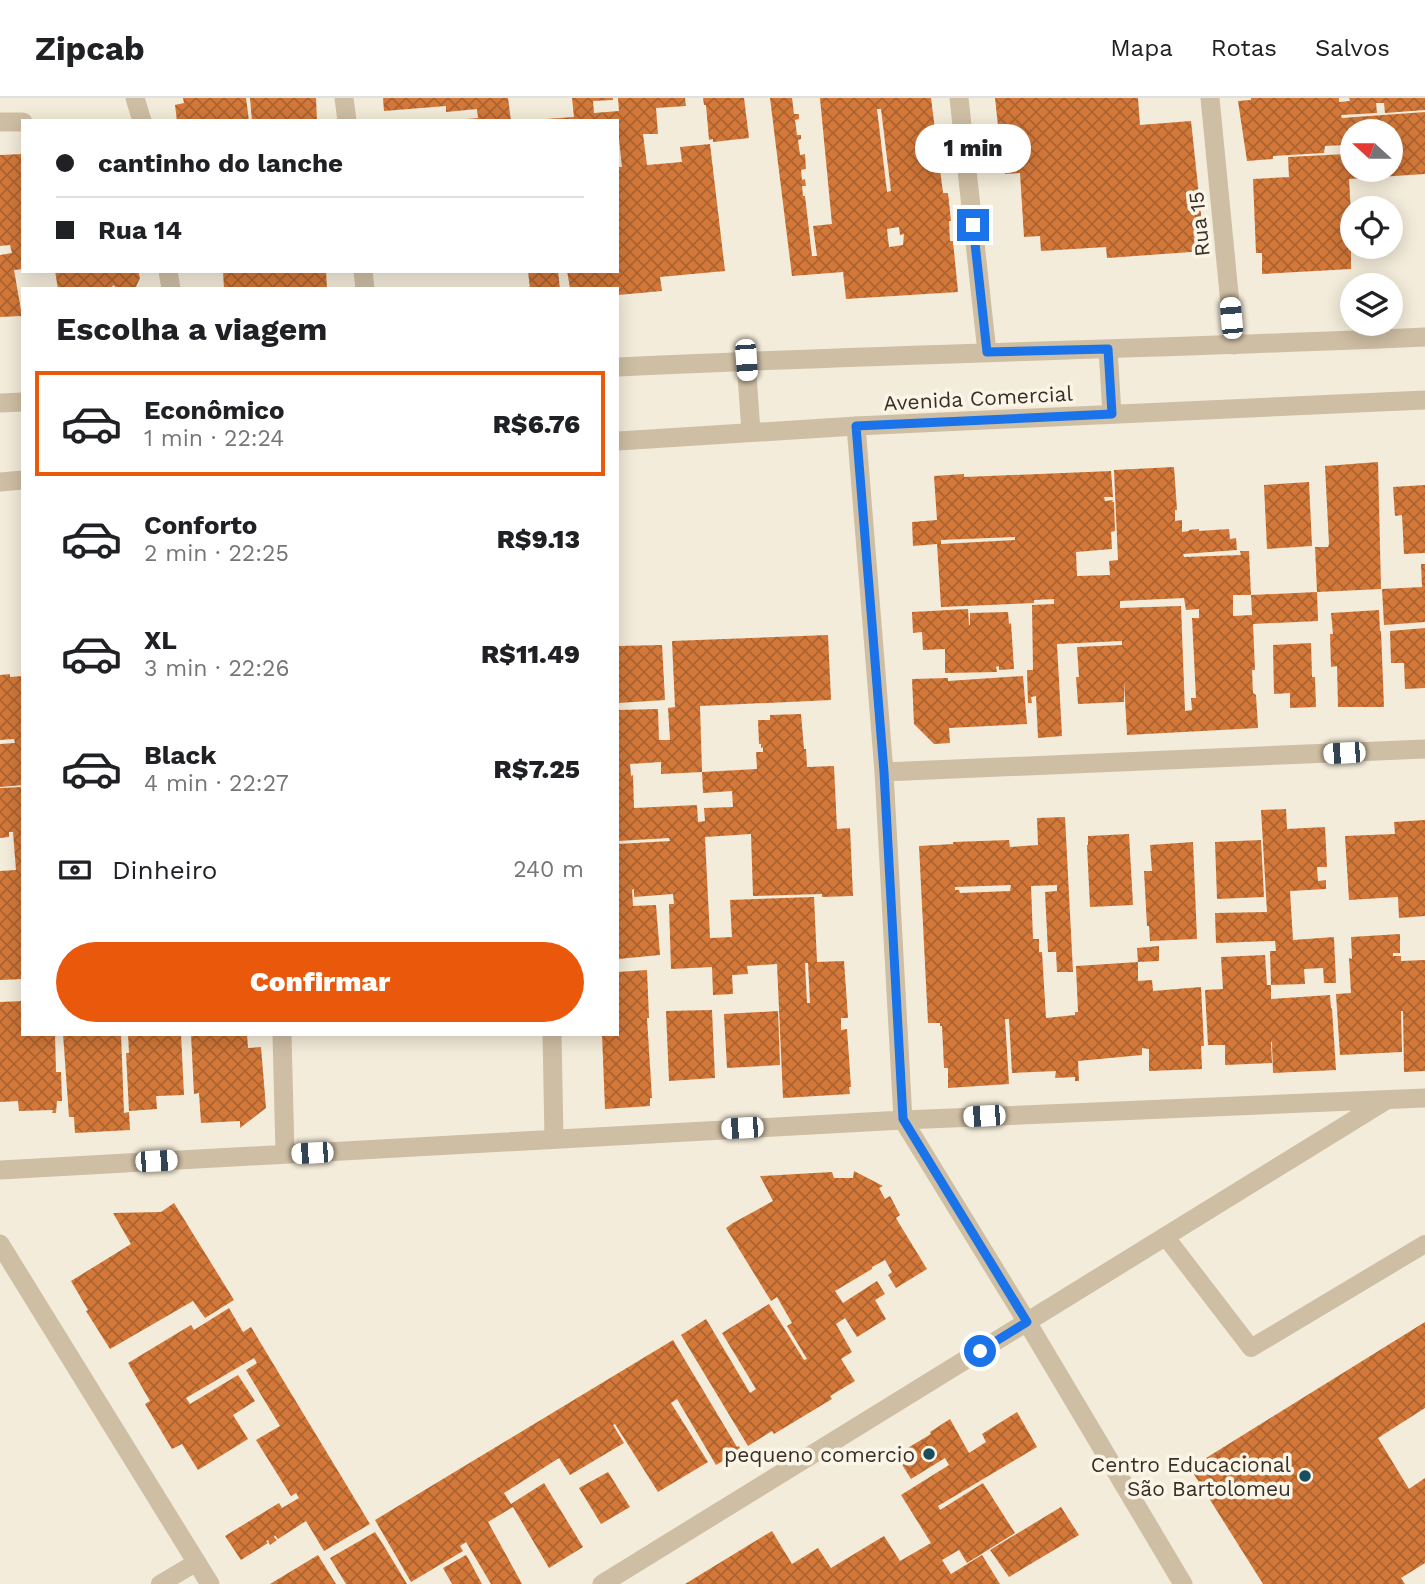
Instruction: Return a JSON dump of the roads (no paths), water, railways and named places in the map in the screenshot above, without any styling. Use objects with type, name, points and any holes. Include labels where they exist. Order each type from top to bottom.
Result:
[{"type":"street","points":[[135,98],[141,119]]},
{"type":"street","points":[[344,98],[347,119]]},
{"type":"street","points":[[958,98],[987,352]]},
{"type":"street","name":"Rua 15","points":[[1210,98],[1234,345]]},
{"type":"street","points":[[0,122],[21,122]]},
{"type":"street","name":"Avenida Comercial","points":[[619,367],[746,360],[1425,337]]},
{"type":"street","points":[[1108,349],[1112,414]]},
{"type":"street","points":[[746,360],[751,432]]},
{"type":"street","name":"Avenida Comercial","points":[[619,441],[856,426],[1425,400]]},
{"type":"street","points":[[0,403],[21,402]]},
{"type":"street","points":[[856,426],[884,772],[903,1119],[1182,1584]]},
{"type":"street","points":[[0,482],[21,481]]},
{"type":"street","points":[[884,772],[1425,749]]},
{"type":"street","points":[[282,1036],[285,1154]]},
{"type":"street","points":[[552,1036],[554,1139]]},
{"type":"street","points":[[0,1170],[903,1119],[1425,1098]]},
{"type":"street","points":[[603,1584],[1388,1099]]},
{"type":"street","points":[[0,1244],[210,1584]]},
{"type":"lane","points":[[1165,1236],[1251,1349],[1425,1244]]},
{"type":"lane","points":[[160,1584],[197,1562]]},
{"type":"place","name":"pequeno comercio","points":[[929,1454]]},
{"type":"place","name":"Centro Educacional São Bartolomeu","points":[[1305,1476]]}]
